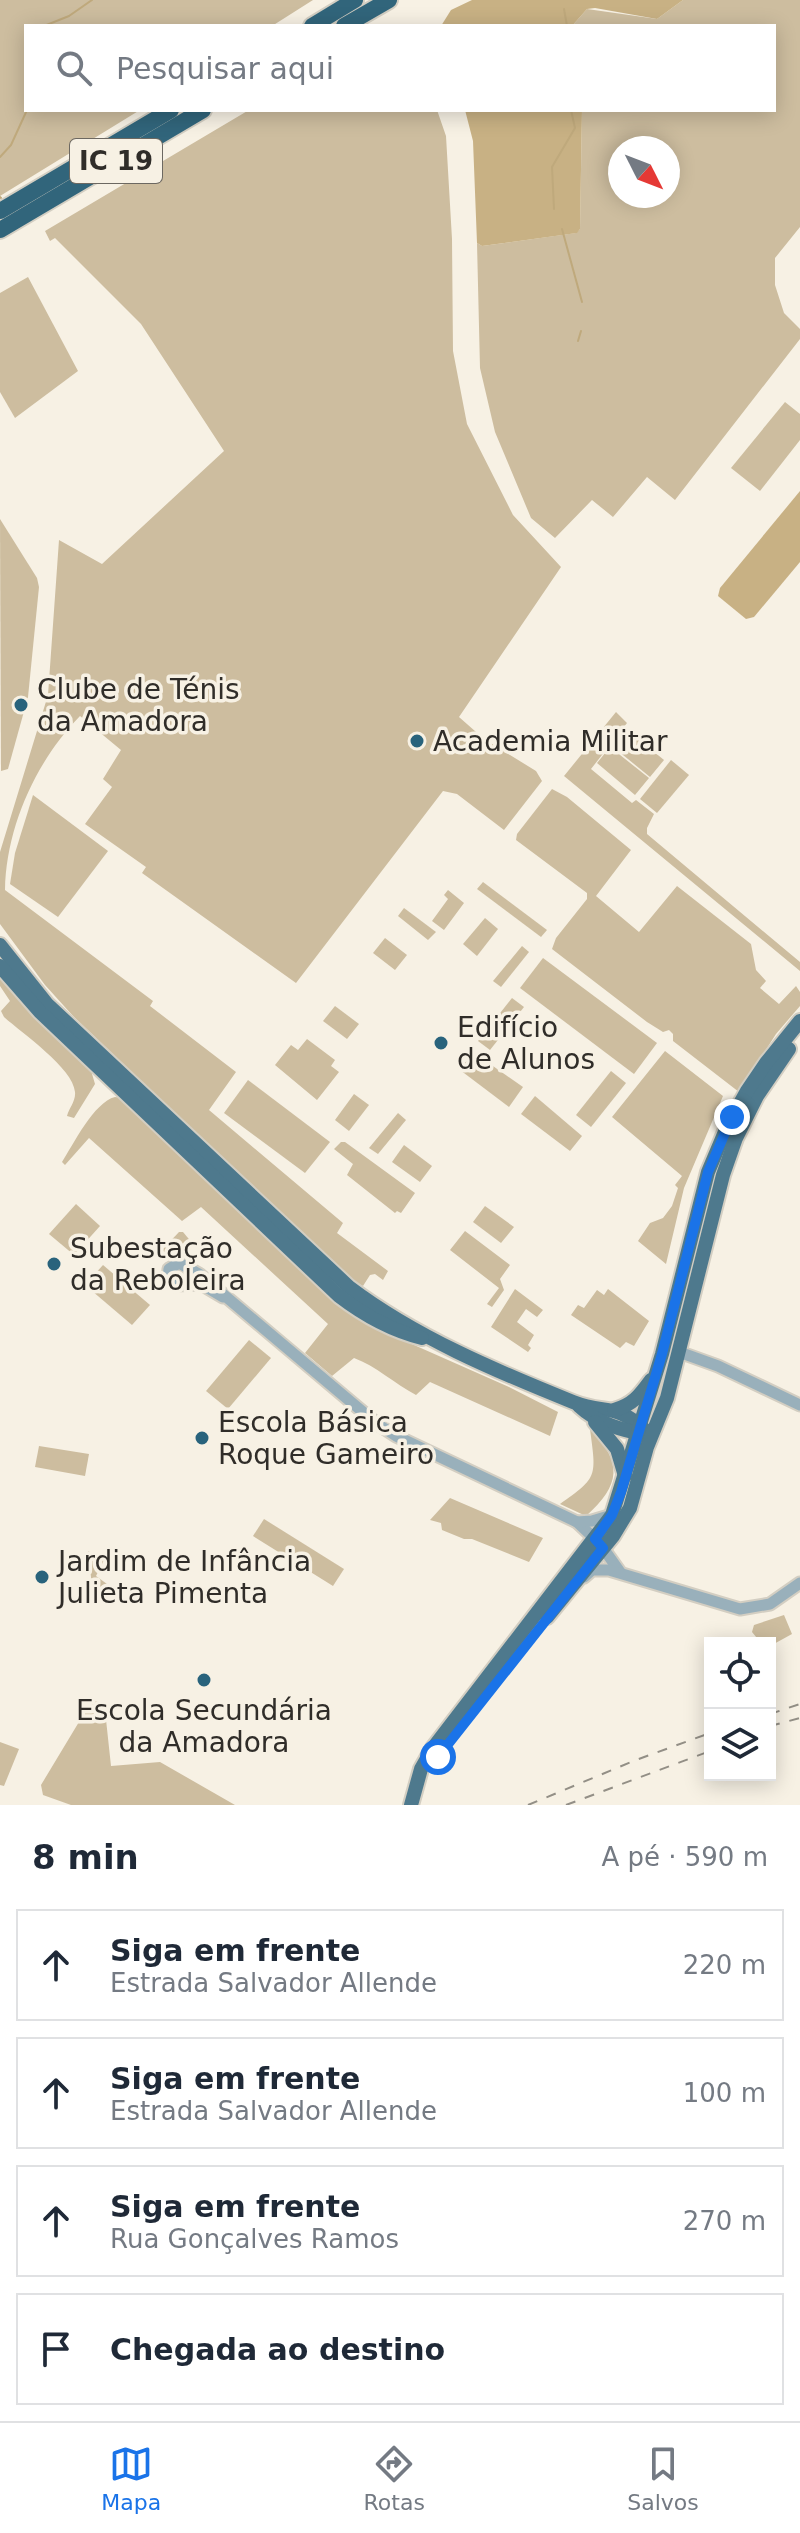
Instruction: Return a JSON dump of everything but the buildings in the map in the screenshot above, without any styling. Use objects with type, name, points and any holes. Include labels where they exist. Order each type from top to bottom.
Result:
[{"type":"highway","points":[[315,24],[355,0]]},
{"type":"highway","points":[[347,24],[389,0]]},
{"type":"highway","name":"IC 19","points":[[0,211],[168,112]]},
{"type":"highway","name":"IC 19","points":[[0,230],[200,112]]},
{"type":"main road","points":[[0,945],[47,1004],[349,1287],[366,1308]]},
{"type":"main road","points":[[0,966],[40,1012],[339,1296],[366,1308],[398,1332],[436,1342],[576,1403],[626,1414],[644,1432]]},
{"type":"main road","points":[[411,1805],[421,1769],[433,1748],[630,1508],[656,1373],[708,1172],[739,1104],[766,1063],[800,1021]]},
{"type":"main road","points":[[420,1805],[429,1774],[446,1746],[576,1583],[599,1544],[644,1432],[667,1398],[723,1175],[736,1138],[774,1068],[800,1036]]},
{"type":"main road","points":[[113,1082],[120,1079],[131,1081]]},
{"type":"main road","points":[[662,1354],[679,1352]]},
{"type":"main road","points":[[614,1410],[635,1401],[656,1373]]},
{"type":"main road","points":[[576,1403],[617,1449],[625,1477]]},
{"type":"main road","points":[[592,1418],[644,1432]]},
{"type":"street","points":[[223,1297],[201,1284],[175,1285],[168,1273],[176,1264],[186,1266],[376,1423],[409,1442],[577,1522],[625,1575]]},
{"type":"street","points":[[185,1283],[190,1277],[186,1266]]},
{"type":"street","points":[[679,1352],[718,1366],[800,1405]]},
{"type":"street","points":[[577,1522],[612,1515]]},
{"type":"street","points":[[576,1583],[592,1570],[625,1575],[740,1609],[770,1604],[800,1583]]},
{"type":"shaded area","points":[[0,0],[313,0],[275,24],[24,24],[24,112],[137,112],[0,196]]},
{"type":"shaded area","points":[[472,0],[683,0],[657,19],[595,8],[587,9],[574,24],[442,24],[451,10]]},
{"type":"shaded area","points":[[683,0],[800,0],[800,227],[775,258],[775,285],[784,313],[800,329],[800,339],[675,500],[647,477],[613,517],[592,500],[555,538],[531,518],[495,432],[480,368],[477,243],[482,246],[576,233],[580,229],[582,112],[776,112],[776,24],[574,24],[587,9],[657,19]]},
{"type":"shaded area","points":[[246,112],[438,112],[446,136],[452,239],[453,351],[467,424],[513,515],[561,567],[459,717],[484,739],[536,771],[542,781],[504,830],[457,794],[443,791],[296,983],[142,873],[146,867],[85,824],[112,787],[103,779],[121,750],[80,716],[50,753],[26,796],[11,843],[5,890],[153,1001],[150,1006],[236,1072],[209,1110],[343,1223],[337,1233],[388,1271],[383,1280],[375,1274],[370,1275],[363,1286],[348,1278],[73,1016],[45,985],[0,924],[0,852],[48,695],[59,540],[102,564],[224,451],[141,324],[55,238],[50,241],[45,231]]},
{"type":"shaded area","points":[[466,112],[582,112],[580,229],[577,233],[482,246],[477,243],[473,141]]},
{"type":"shaded area","points":[[28,277],[78,371],[15,418],[0,392],[0,293]]},
{"type":"shaded area","points":[[785,402],[800,414],[800,440],[760,491],[731,468]]},
{"type":"shaded area","points":[[800,491],[800,562],[754,617],[746,619],[718,596],[720,588]]},
{"type":"shaded area","points":[[0,519],[37,578],[39,587],[28,697],[8,769],[1,771]]},
{"type":"shaded area","points":[[616,712],[627,723],[591,769],[632,803],[636,800],[654,814],[647,834],[800,962],[800,971],[564,776]]},
{"type":"shaded area","points":[[626,729],[664,760],[650,777],[612,746]]},
{"type":"shaded area","points":[[610,747],[649,778],[635,795],[597,763]]},
{"type":"shaded area","points":[[671,760],[689,775],[657,813],[640,799]]},
{"type":"shaded area","points":[[552,789],[567,797],[631,850],[596,896],[639,932],[677,886],[751,944],[756,970],[766,981],[760,988],[779,1004],[796,986],[800,992],[800,1006],[776,1034],[739,1092],[673,1041],[669,1030],[663,1032],[647,1022],[552,949],[556,938],[587,899],[587,893],[516,840],[517,834]]},
{"type":"shaded area","points":[[33,795],[108,851],[58,917],[10,884],[15,853]]},
{"type":"shaded area","points":[[483,882],[547,930],[541,937],[477,889]]},
{"type":"shaded area","points":[[448,890],[464,903],[444,930],[432,921],[448,899],[444,895]]},
{"type":"shaded area","points":[[404,908],[436,932],[428,940],[398,916]]},
{"type":"shaded area","points":[[485,918],[498,929],[477,956],[463,944]]},
{"type":"shaded area","points":[[385,938],[407,955],[395,970],[373,953]]},
{"type":"shaded area","points":[[522,946],[529,952],[501,987],[493,981]]},
{"type":"shaded area","points":[[543,958],[657,1043],[634,1074],[520,988]]},
{"type":"shaded area","points":[[0,975],[90,1067],[95,1084],[74,1118],[67,1116],[75,1092],[66,1073],[4,1017],[1,1011],[10,1001],[0,986]]},
{"type":"shaded area","points":[[512,998],[524,1007],[490,1050],[478,1041]]},
{"type":"shaded area","points":[[335,1006],[359,1024],[347,1039],[323,1021]]},
{"type":"shaded area","points":[[307,1039],[335,1060],[331,1066],[339,1072],[317,1100],[275,1065],[291,1045],[298,1050]]},
{"type":"shaded area","points":[[665,1051],[723,1096],[684,1188],[666,1264],[638,1241],[650,1223],[663,1218],[672,1206],[678,1188],[675,1185],[682,1176],[612,1117]]},
{"type":"shaded area","points":[[473,1052],[523,1087],[509,1107],[460,1070]]},
{"type":"shaded area","points":[[611,1071],[626,1083],[591,1127],[576,1115]]},
{"type":"shaded area","points":[[248,1080],[330,1142],[305,1173],[224,1113]]},
{"type":"shaded area","points":[[354,1094],[369,1105],[349,1131],[335,1120]]},
{"type":"shaded area","points":[[535,1096],[582,1136],[570,1151],[521,1114]]},
{"type":"shaded area","points":[[115,1097],[123,1098],[396,1337],[558,1412],[550,1436],[430,1382],[416,1395],[354,1358],[332,1376],[305,1353],[328,1324],[201,1207],[182,1221],[89,1138],[65,1165],[62,1162],[92,1115]]},
{"type":"shaded area","points":[[398,1113],[406,1120],[378,1154],[369,1148]]},
{"type":"shaded area","points":[[341,1142],[415,1193],[401,1213],[395,1213],[347,1175],[353,1164],[334,1149]]},
{"type":"shaded area","points":[[404,1145],[432,1166],[420,1182],[392,1162]]},
{"type":"shaded area","points":[[76,1204],[100,1226],[74,1255],[49,1234]]},
{"type":"shaded area","points":[[485,1206],[514,1227],[501,1243],[473,1222]]},
{"type":"shaded area","points":[[465,1231],[510,1265],[500,1279],[504,1290],[492,1307],[487,1304],[499,1288],[450,1250]]},
{"type":"shaded area","points":[[179,1232],[183,1232],[193,1244],[182,1257],[168,1255],[162,1250]]},
{"type":"shaded area","points":[[103,1265],[150,1305],[132,1325],[85,1285]]},
{"type":"shaded area","points":[[515,1289],[543,1310],[537,1317],[526,1309],[517,1322],[534,1335],[528,1352],[491,1327]]},
{"type":"shaded area","points":[[608,1289],[649,1321],[634,1346],[626,1342],[620,1348],[571,1315],[578,1305],[584,1308],[597,1290],[604,1295]]},
{"type":"shaded area","points":[[249,1340],[271,1358],[228,1409],[206,1391]]},
{"type":"shaded area","points":[[590,1429],[608,1452],[614,1473],[606,1494],[586,1516],[560,1504],[582,1488],[592,1474]]},
{"type":"shaded area","points":[[39,1446],[89,1454],[85,1476],[35,1467]]},
{"type":"shaded area","points":[[450,1498],[543,1538],[529,1562],[442,1530],[441,1523],[430,1520]]},
{"type":"shaded area","points":[[264,1519],[344,1569],[333,1586],[253,1536]]},
{"type":"shaded area","points":[[88,1551],[104,1560],[96,1576],[107,1584],[94,1603]]},
{"type":"shaded area","points":[[784,1615],[792,1634],[776,1643],[776,1637],[756,1637],[752,1632],[754,1625]]},
{"type":"shaded area","points":[[104,1701],[111,1766],[160,1762],[235,1805],[71,1805],[43,1795],[41,1785],[91,1702]]},
{"type":"shaded area","points":[[0,1742],[19,1749],[4,1786],[0,1785]]},
{"type":"waterway","points":[[49,24],[69,16],[92,0]]},
{"type":"waterway","points":[[564,9],[567,24]]},
{"type":"waterway","points":[[0,157],[11,145],[26,112]]},
{"type":"waterway","points":[[554,209],[552,167],[575,128],[571,112]]},
{"type":"waterway","points":[[562,229],[582,302]]},
{"type":"waterway","points":[[578,341],[581,331]]},
{"type":"railway","points":[[776,1712],[800,1704]]},
{"type":"railway","points":[[776,1724],[800,1718]]},
{"type":"railway","points":[[528,1805],[704,1735]]},
{"type":"railway","points":[[566,1805],[704,1753]]},
{"type":"place","name":"Clube de Ténis da Amadora","points":[[21,705]]},
{"type":"place","name":"Academia Militar","points":[[417,741]]},
{"type":"place","name":"Edifício de Alunos","points":[[441,1043]]},
{"type":"place","name":"Subestação da Reboleira","points":[[54,1264]]},
{"type":"place","name":"Escola Básica Roque Gameiro","points":[[202,1438]]},
{"type":"place","name":"Jardim de Infância Julieta Pimenta","points":[[42,1577]]},
{"type":"place","name":"Escola Secundária da Amadora","points":[[204,1680]]},
{"type":"route","points":[[438,1757],[603,1548],[595,1539],[612,1515],[621,1492],[662,1354],[708,1172],[732,1117]]}]
